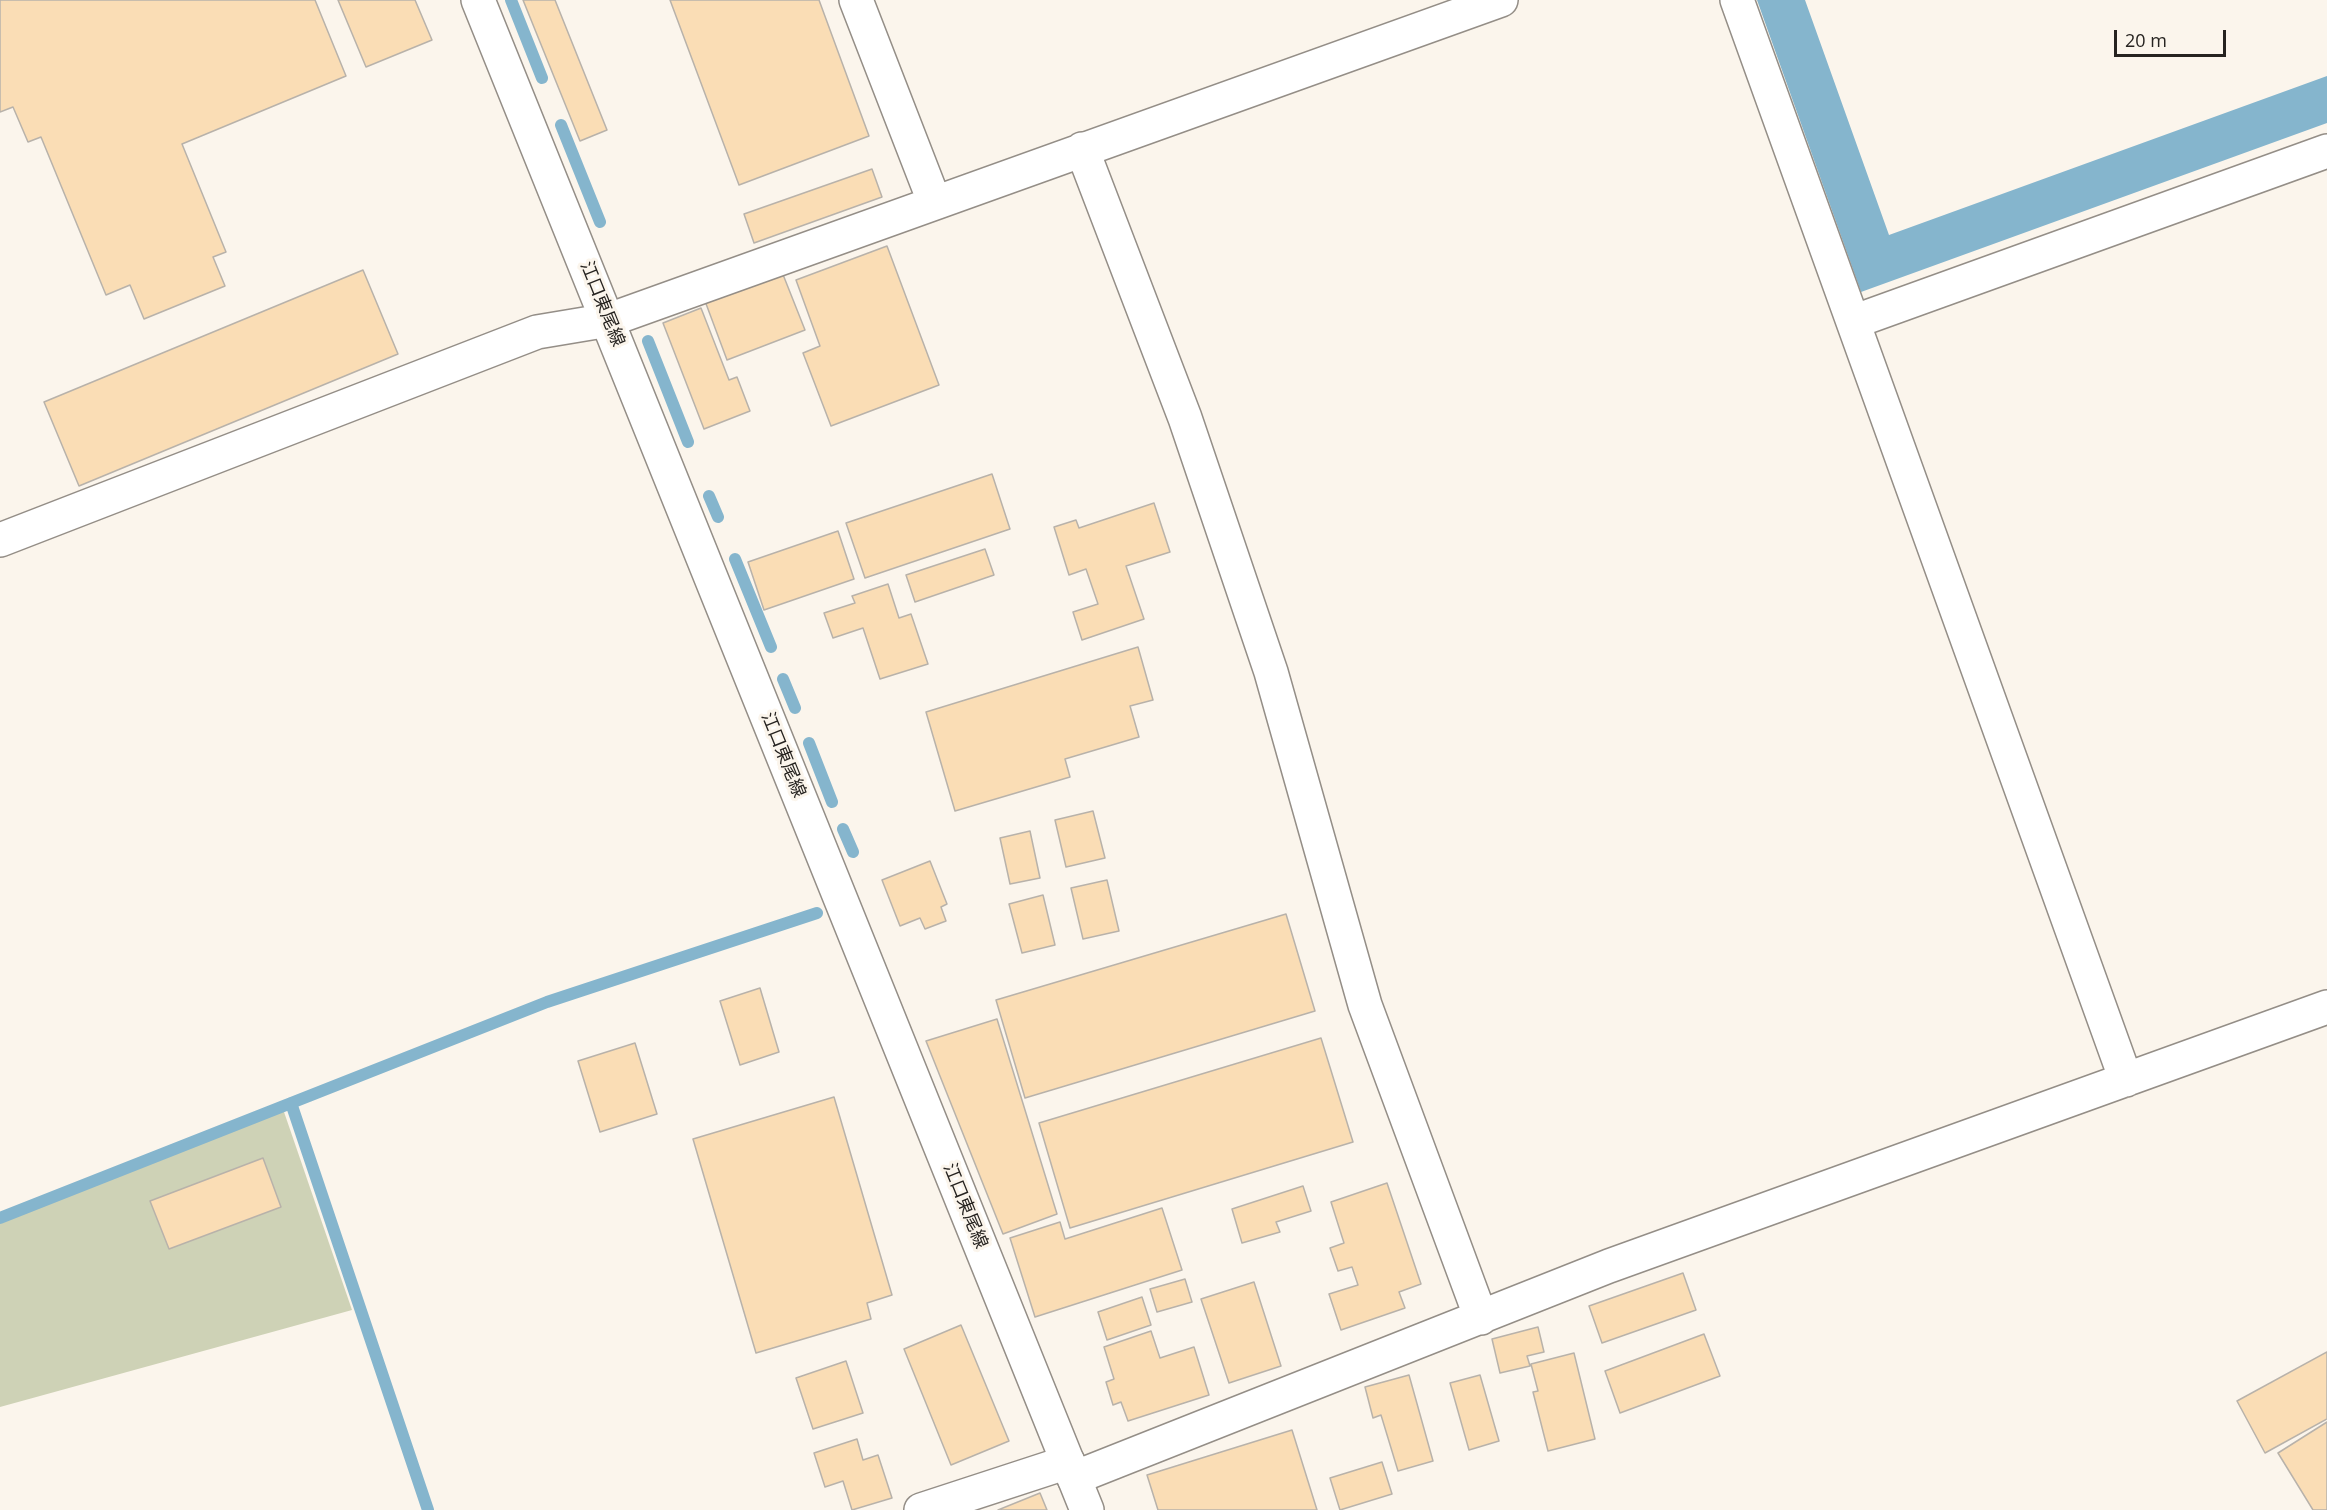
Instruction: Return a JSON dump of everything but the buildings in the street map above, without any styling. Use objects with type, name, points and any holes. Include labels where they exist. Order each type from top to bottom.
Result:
[{"type":"street","name":"江口東尾線","points":[[478,0],[1087,1510]]},
{"type":"street","points":[[856,0],[934,201]]},
{"type":"street","points":[[0,540],[537,332],[609,320],[934,201],[1502,0]]},
{"type":"street","points":[[1737,0],[2126,1080]]},
{"type":"street","points":[[1082,148],[1185,418],[1271,672],[1365,1005],[1481,1318]]},
{"type":"street","points":[[1853,322],[2327,151]]},
{"type":"street","points":[[921,1510],[1071,1470],[1481,1318],[1609,1266],[2327,1007]]},
{"type":"green space","points":[[283,1109],[352,1310],[0,1407],[0,1220]]},
{"type":"water","points":[[1757,0],[1805,0],[1889,235],[2327,76],[2327,123],[1861,292]]},
{"type":"waterway","points":[[511,0],[542,78]]},
{"type":"waterway","points":[[561,125],[600,222]]},
{"type":"waterway","points":[[648,341],[688,442]]},
{"type":"waterway","points":[[709,496],[718,517]]},
{"type":"waterway","points":[[735,559],[771,647]]},
{"type":"waterway","points":[[783,679],[795,708]]},
{"type":"waterway","points":[[809,743],[832,802]]},
{"type":"waterway","points":[[843,829],[853,852]]},
{"type":"waterway","points":[[0,1218],[547,1002],[817,913]]},
{"type":"waterway","points":[[291,1103],[428,1510]]}]
